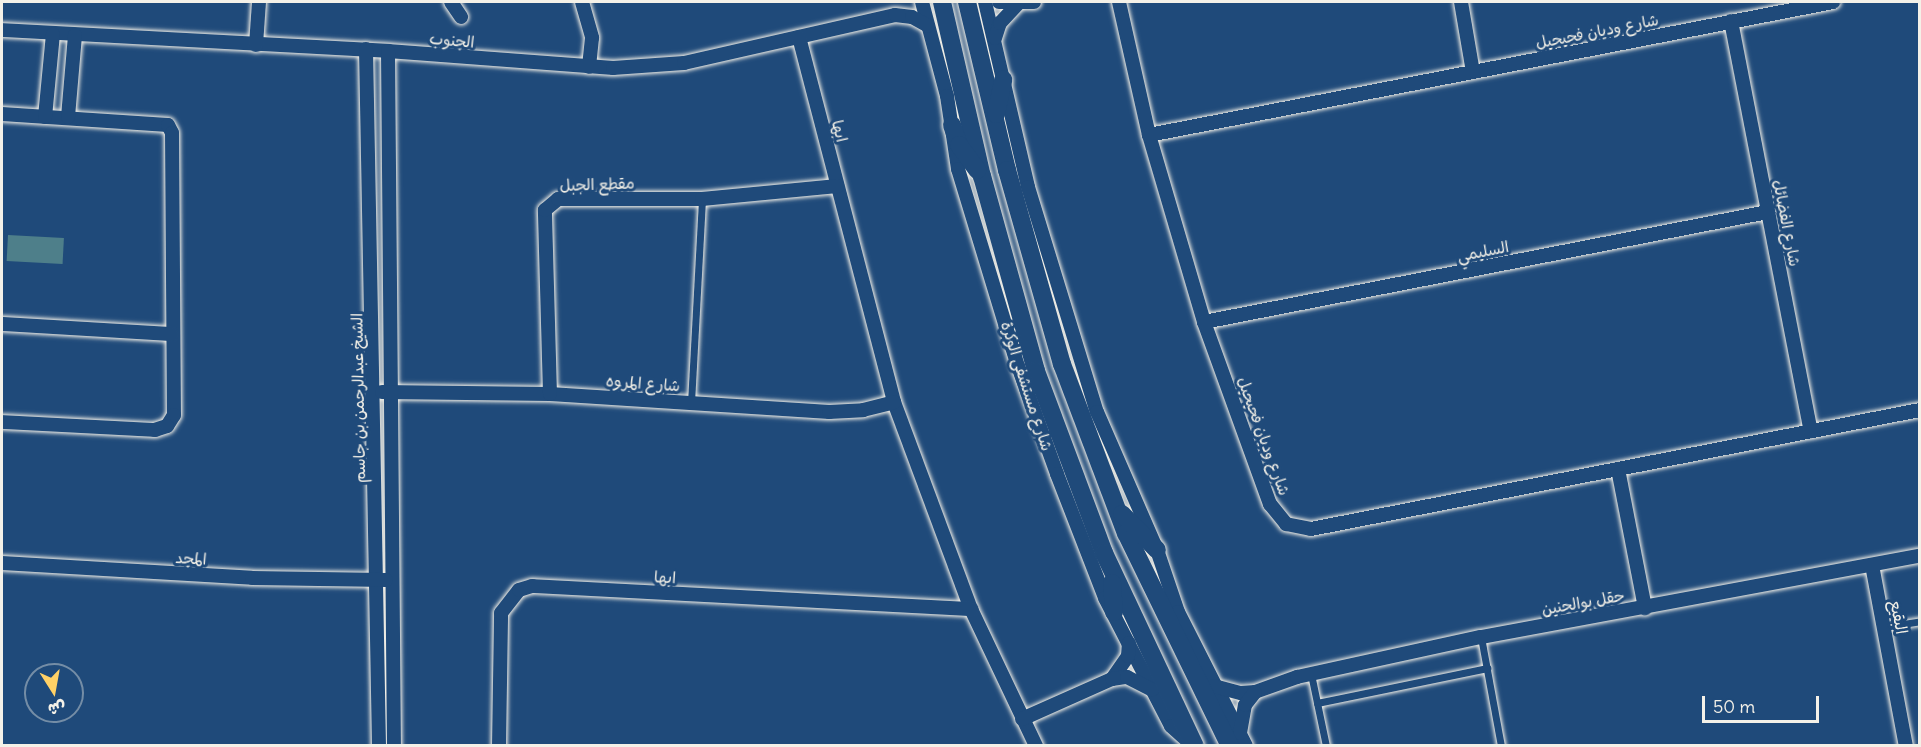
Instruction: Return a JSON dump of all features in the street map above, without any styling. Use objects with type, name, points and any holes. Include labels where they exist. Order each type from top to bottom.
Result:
[{"type":"street","points":[[256,45],[259,2]]},
{"type":"street","points":[[451,2],[461,17]]},
{"type":"street","points":[[582,2],[592,38],[589,67]]},
{"type":"street","name":"الجنوب","points":[[895,15],[913,2]]},
{"type":"street","name":"شارع مستشفى الوكرة","points":[[922,2],[952,125],[958,169],[1018,366],[1094,575],[1171,726],[1194,746]]},
{"type":"street","name":"شارع مستشفى الوكرة","points":[[942,2],[982,176],[1036,371],[1112,572],[1194,746]]},
{"type":"street","points":[[967,2],[1050,325],[1114,505],[1185,660],[1239,742]]},
{"type":"street","points":[[985,2],[1002,80],[1069,333],[1118,465],[1156,550],[1178,612],[1239,742]]},
{"type":"street","points":[[999,2],[1018,4],[1034,2]]},
{"type":"street","name":"شارع وديان فحيحيل","points":[[1119,2],[1149,135],[1204,322],[1270,504],[1279,518],[1299,530],[1920,410]]},
{"type":"street","points":[[1461,2],[1473,72]]},
{"type":"street","name":"شارع وديان فحيحيل","points":[[1149,135],[1833,2]]},
{"type":"street","points":[[995,40],[1000,23],[1018,4]]},
{"type":"street","name":"الجنوب","points":[[2,30],[366,49],[589,67],[672,64],[895,15],[912,17],[928,26]]},
{"type":"street","name":"شارع الفضائل","points":[[1731,21],[1811,431]]},
{"type":"street","points":[[45,117],[53,33]]},
{"type":"street","points":[[68,117],[75,35]]},
{"type":"street","name":"ابها","points":[[799,37],[894,402],[971,609],[1036,746]]},
{"type":"street","name":"الشيخ عبدالرحمن بن جاسم","points":[[366,49],[374,392],[394,746]]},
{"type":"street","name":"الشيخ عبدالرحمن بن جاسم","points":[[379,746],[389,392],[388,51]]},
{"type":"street","points":[[995,118],[1002,80]]},
{"type":"street","points":[[2,114],[159,122],[168,125],[172,133],[174,414],[167,426],[155,430],[2,422]]},
{"type":"street","points":[[952,125],[963,152],[982,176]]},
{"type":"street","name":"مقطع الجبل","points":[[550,394],[545,210],[558,198],[702,199],[837,186]]},
{"type":"street","name":"السليمي","points":[[1204,322],[1768,212]]},
{"type":"street","points":[[2,324],[172,334]]},
{"type":"street","name":"شارع المروه","points":[[374,392],[550,394],[829,412],[863,410],[894,402]]},
{"type":"street","points":[[1618,469],[1646,608]]},
{"type":"street","points":[[1114,505],[1156,550]]},
{"type":"street","name":"حقل بوالحنين","points":[[1214,686],[1234,692],[1255,692],[1311,674],[1481,637],[1920,556]]},
{"type":"street","name":"المجد","points":[[2,563],[252,578],[385,580]]},
{"type":"street","name":"البقيع","points":[[1872,565],[1906,746]]},
{"type":"street","points":[[1112,572],[1114,612]]},
{"type":"street","name":"ابها","points":[[499,746],[501,613],[519,590],[532,586],[971,609]]},
{"type":"street","points":[[1112,679],[1128,656],[1130,643]]},
{"type":"street","points":[[1022,719],[1112,679],[1142,681],[1153,691]]},
{"type":"street","points":[[1239,742],[1242,712],[1255,692]]},
{"type":"lane","points":[[691,403],[702,199]]},
{"type":"lane","points":[[1884,627],[1920,621]]},
{"type":"lane","points":[[1481,637],[1502,746]]},
{"type":"lane","points":[[1317,703],[1487,668]]},
{"type":"lane","points":[[1311,674],[1326,746]]},
{"type":"green space","points":[[8,235],[64,238],[63,264],[7,261]]}]
